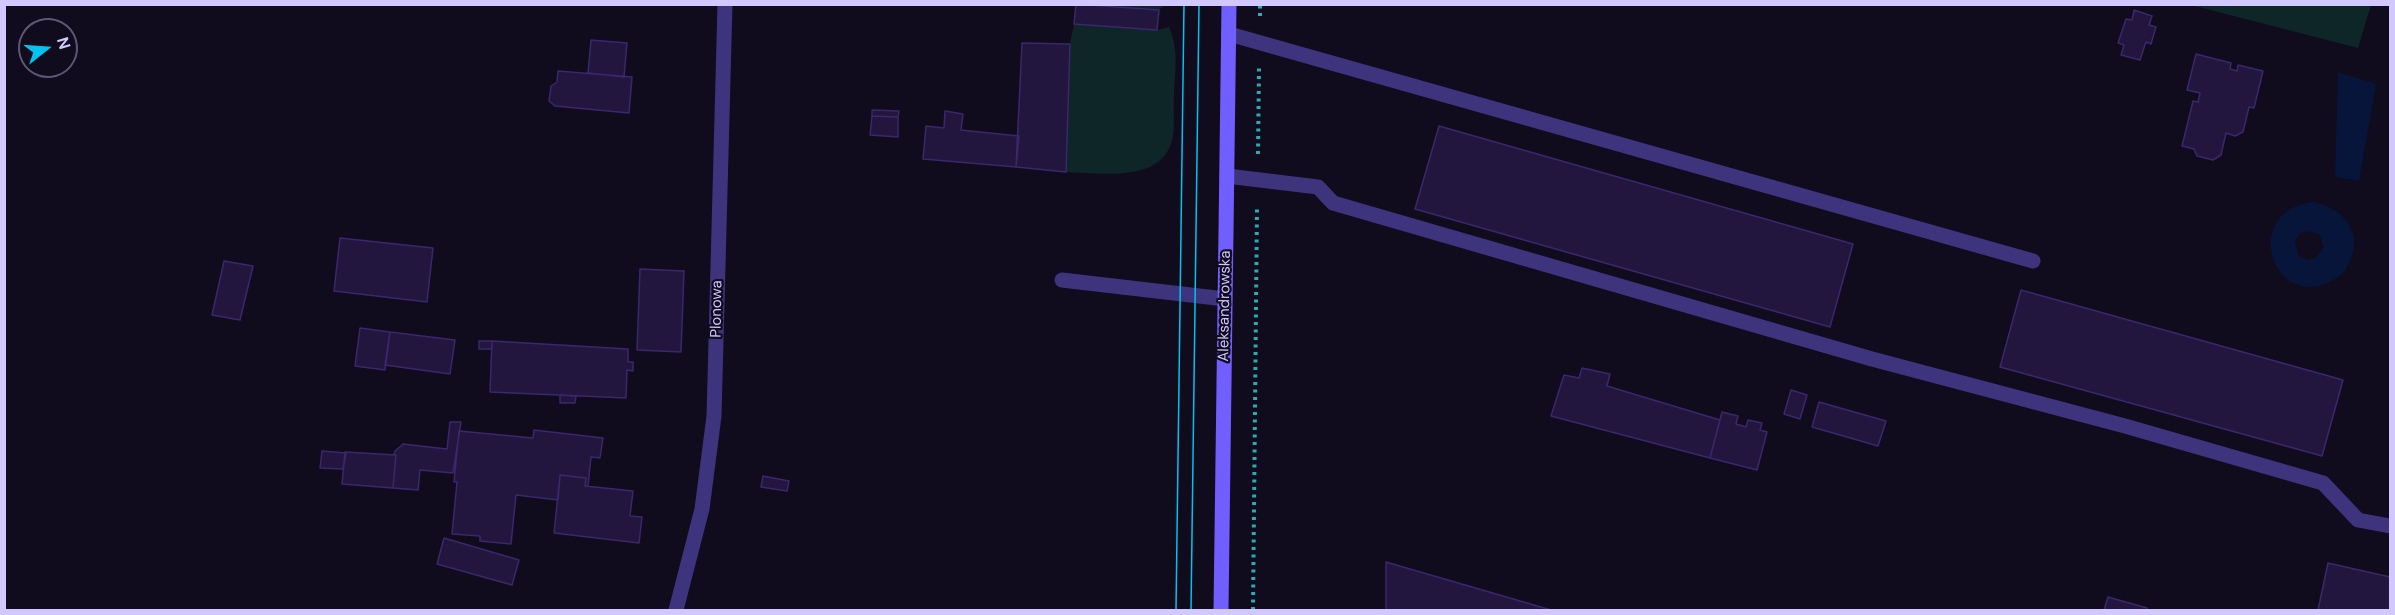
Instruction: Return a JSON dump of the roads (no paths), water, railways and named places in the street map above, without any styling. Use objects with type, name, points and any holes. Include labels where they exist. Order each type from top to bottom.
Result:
[{"type":"main road","name":"Aleksandrowska","points":[[1221,610],[1229,4]]},
{"type":"street","name":"Plonowa","points":[[676,610],[702,509],[714,416],[725,4]]},
{"type":"street","points":[[1229,34],[2033,261]]},
{"type":"street","points":[[1227,176],[1318,187],[1333,203],[1872,359],[2125,426],[2323,483],[2358,520],[2391,526]]},
{"type":"street","points":[[1062,280],[1225,299]]},
{"type":"water","points":[[2338,72],[2376,84],[2359,181],[2335,177]]},
{"type":"water","points":[[2313,202],[2325,205],[2344,218],[2354,236],[2354,247],[2351,258],[2341,275],[2322,285],[2304,286],[2289,280],[2278,268],[2272,252],[2272,236],[2278,221],[2291,209]],"holes":[[[2309,231],[2319,234],[2324,247],[2316,258],[2307,260],[2298,255],[2295,241],[2300,233]]]},
{"type":"tram line","points":[[1176,610],[1184,4]]},
{"type":"tram line","points":[[1191,610],[1199,4]]}]
